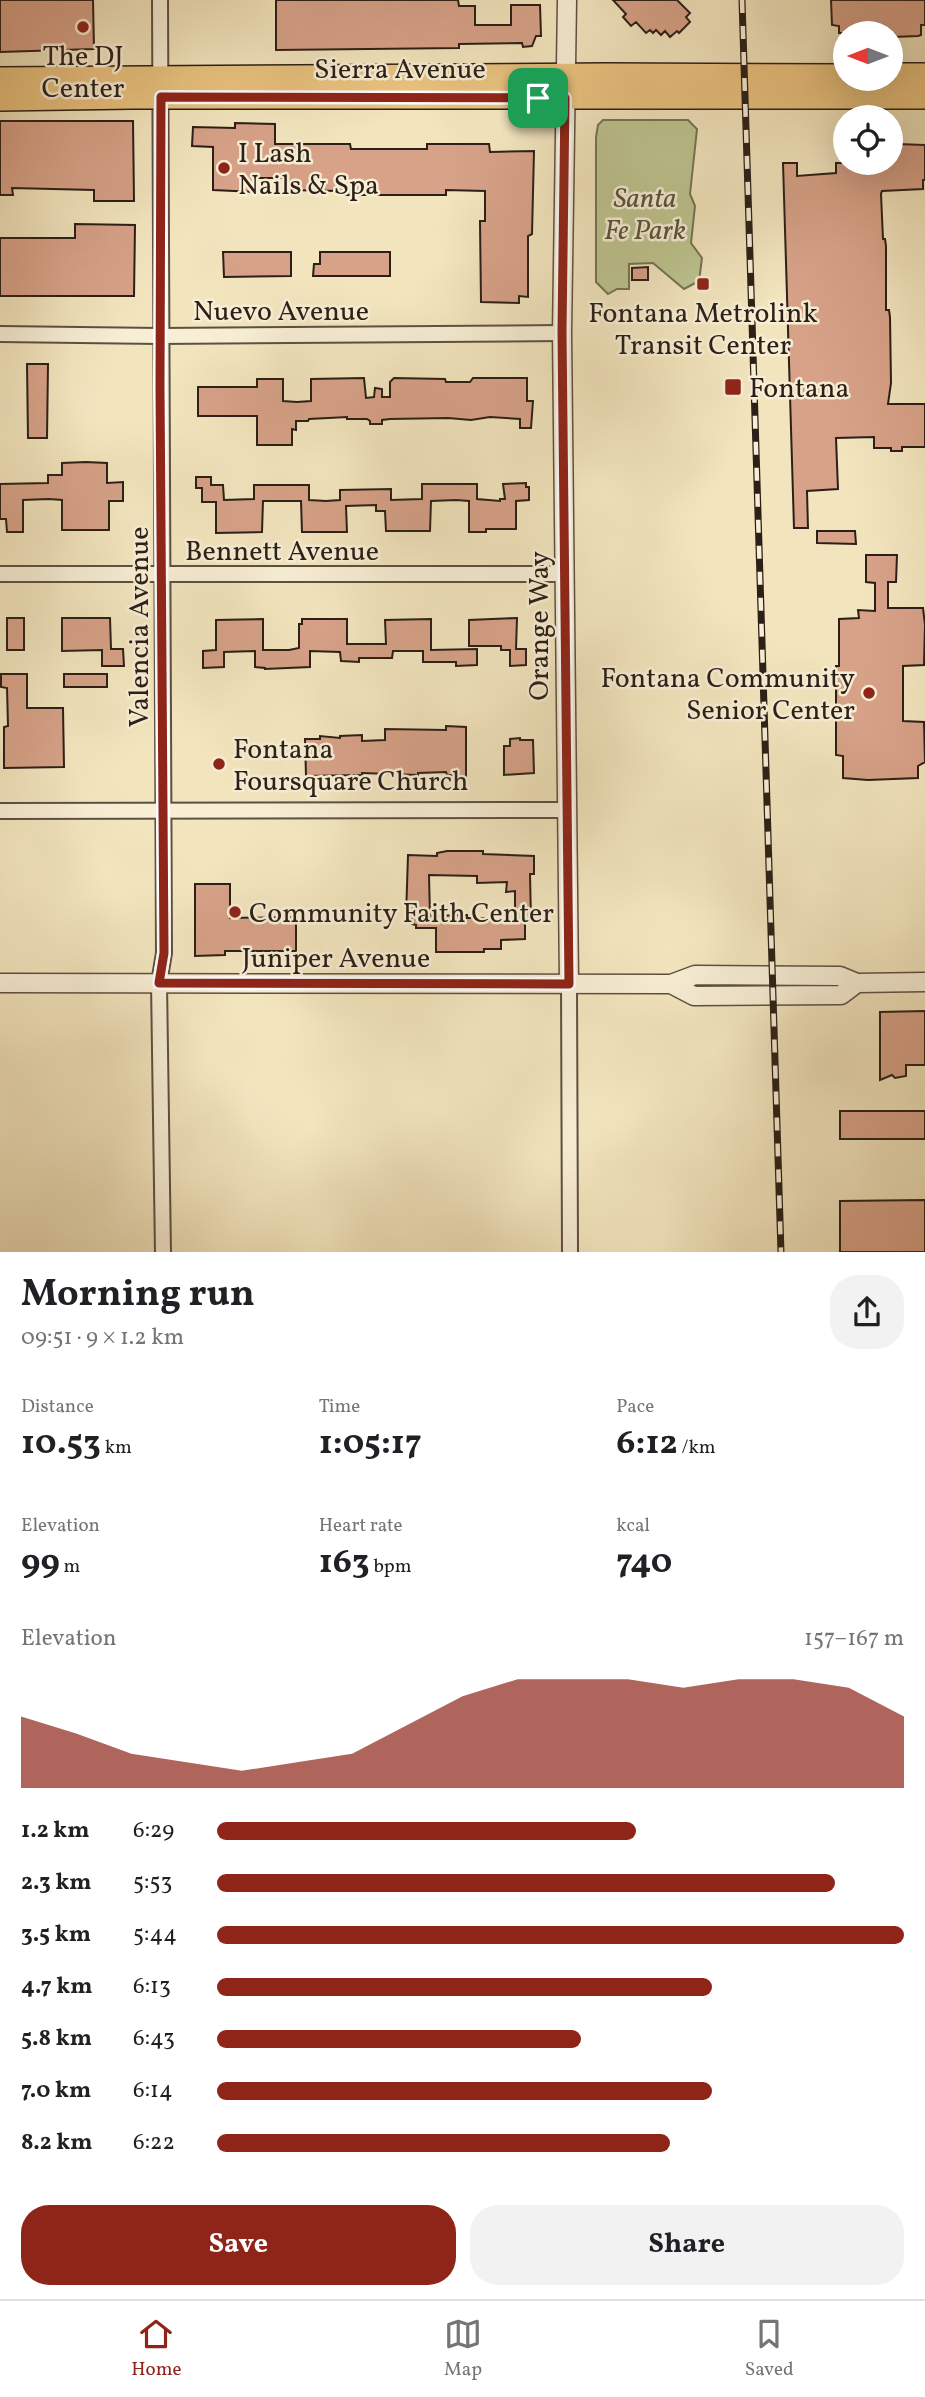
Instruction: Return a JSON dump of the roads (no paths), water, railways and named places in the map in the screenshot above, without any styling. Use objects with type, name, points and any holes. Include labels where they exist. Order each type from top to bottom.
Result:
[{"type":"main road","points":[[903,75],[925,75]]},
{"type":"main road","name":"Sierra Avenue","points":[[565,87],[833,76]]},
{"type":"main road","name":"Sierra Avenue","points":[[0,79],[161,88],[565,87],[925,97]]},
{"type":"main road","name":"Sierra Avenue","points":[[0,99],[161,88]]},
{"type":"street","name":"Valencia Avenue","points":[[160,0],[164,953],[159,983],[163,1252]]},
{"type":"street","name":"Orange Way","points":[[567,0],[562,332],[570,1252]]},
{"type":"street","name":"Nuevo Avenue","points":[[0,334],[160,336],[562,332]]},
{"type":"street","name":"Bennett Avenue","points":[[0,574],[564,574]]},
{"type":"street","points":[[0,811],[566,810]]},
{"type":"street","name":"Juniper Avenue","points":[[0,983],[671,984],[695,975],[841,976],[857,983],[925,982]]},
{"type":"railway","points":[[742,0],[781,1252]]},
{"type":"place","name":"The DJ Center","points":[[83,27]]},
{"type":"place","name":"I Lash Nails & Spa","points":[[224,168]]},
{"type":"place","name":"Fontana Metrolink Transit Center","points":[[703,284]]},
{"type":"place","name":"Fontana","points":[[733,387]]},
{"type":"place","name":"Fontana Community Senior Center","points":[[869,693]]},
{"type":"place","name":"Fontana Foursquare Church","points":[[219,764]]},
{"type":"place","name":"Community Faith Center","points":[[235,912]]},
{"type":"park label","name":"Santa Fe Park","points":[[645,213]]}]
